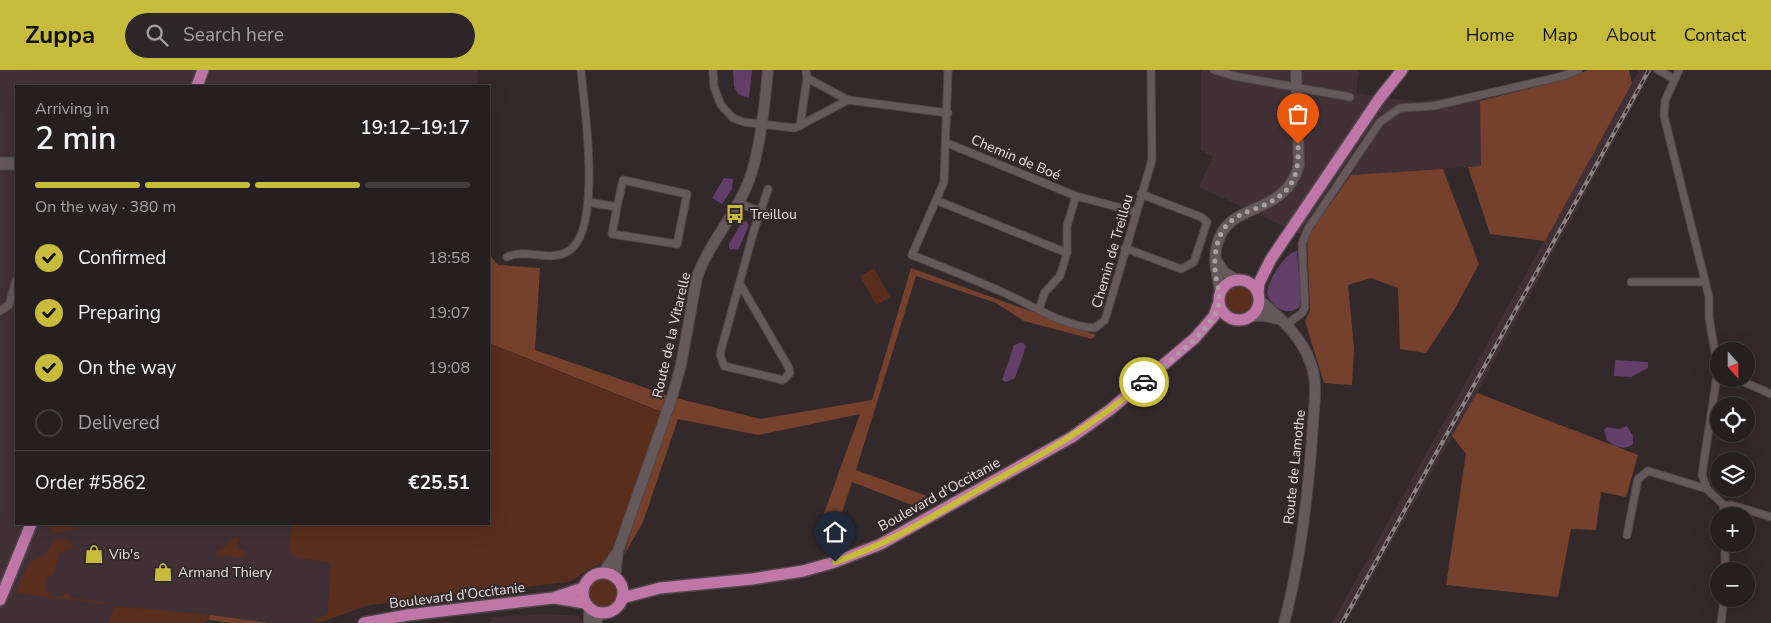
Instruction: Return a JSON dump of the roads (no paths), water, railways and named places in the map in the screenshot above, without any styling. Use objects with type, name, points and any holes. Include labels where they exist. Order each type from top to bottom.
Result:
[{"type":"main road","points":[[197,85],[203,70]]},
{"type":"main road","points":[[1271,259],[1250,276],[1226,285],[1219,299],[1222,310],[1231,318],[1241,320],[1250,316],[1256,309],[1259,283],[1271,259],[1372,110],[1402,70]]},
{"type":"main road","points":[[1239,280],[1253,286],[1258,297]]},
{"type":"main road","name":"Boulevard d'Occitanie","points":[[622,598],[660,588],[752,579],[803,571],[835,562],[881,544],[1072,437],[1124,399],[1195,338],[1214,316],[1219,299]]},
{"type":"main road","name":"Boulevard d'Occitanie","points":[[1195,338],[1231,318]]},
{"type":"main road","points":[[0,587],[24,525]]},
{"type":"main road","points":[[0,600],[31,525]]},
{"type":"main road","points":[[603,573],[617,580],[622,598],[612,611],[598,618],[587,606],[583,588],[591,577],[603,573]]},
{"type":"main road","name":"Boulevard d'Occitanie","points":[[617,580],[660,588]]},
{"type":"main road","name":"Boulevard d'Occitanie","points":[[364,623],[398,616],[553,598],[583,588]]},
{"type":"main road","name":"Boulevard d'Occitanie","points":[[553,598],[587,606]]},
{"type":"street","points":[[507,257],[514,254],[556,256],[570,250],[580,236],[588,202],[589,161],[580,70]]},
{"type":"street","points":[[713,70],[714,87],[721,105],[733,118],[744,122],[790,129],[800,126],[848,100]]},
{"type":"street","name":"Route de la Vitarelle","points":[[603,573],[618,551],[672,397],[681,365],[697,277],[702,264],[738,203],[752,170],[761,125],[768,70]]},
{"type":"street","points":[[948,70],[947,143],[944,182],[938,201],[1067,253]]},
{"type":"street","name":"Chemin de Treillou","points":[[938,201],[912,255],[1003,292],[1039,310],[1085,327],[1095,328],[1101,325],[1105,320],[1152,160],[1151,70]]},
{"type":"street","points":[[1214,70],[1234,76],[1350,97]]},
{"type":"street","points":[[1219,299],[1214,267],[1219,239],[1227,225],[1245,213],[1269,203],[1286,191],[1295,177],[1299,165],[1296,70]]},
{"type":"street","points":[[1250,316],[1269,316],[1285,323],[1302,312],[1305,307],[1302,243],[1308,229],[1380,122],[1400,108],[1434,106],[1564,76],[1578,70]]},
{"type":"street","points":[[1658,70],[1674,80]]},
{"type":"street","points":[[1680,70],[1666,100],[1665,121],[1705,282],[1714,342]]},
{"type":"street","points":[[800,126],[806,74],[848,100],[948,112]]},
{"type":"street","name":"Chemin de Boé","points":[[947,143],[1076,196],[1136,212]]},
{"type":"street","points":[[0,161],[15,161]]},
{"type":"street","points":[[0,166],[15,166]]},
{"type":"street","points":[[623,180],[687,194],[678,244],[612,234],[617,207],[623,180]]},
{"type":"street","points":[[740,284],[789,368],[790,373],[783,380],[724,366],[720,354],[740,284],[762,212],[768,189]]},
{"type":"street","points":[[1125,248],[1181,269],[1194,262],[1205,230],[1207,222],[1202,217],[1141,194]]},
{"type":"street","points":[[1039,310],[1045,292],[1060,276],[1067,253],[1067,226],[1076,196]]},
{"type":"street","points":[[588,202],[617,207]]},
{"type":"street","points":[[738,203],[762,212]]},
{"type":"street","points":[[1216,260],[1226,274],[1239,280]]},
{"type":"street","points":[[1631,282],[1705,282]]},
{"type":"street","points":[[0,311],[9,305],[15,284]]},
{"type":"street","name":"Route de Lamothe","points":[[1258,297],[1297,337],[1314,372],[1315,389],[1305,503],[1284,623]]},
{"type":"street","points":[[1755,387],[1771,394]]},
{"type":"street","points":[[1707,489],[1702,474],[1715,388]]},
{"type":"street","points":[[1627,535],[1638,479],[1648,471],[1707,489],[1724,505],[1732,505],[1771,517]]},
{"type":"street","name":"Route de la Vitarelle","points":[[617,580],[618,551]]},
{"type":"street","points":[[587,606],[589,623]]},
{"type":"street","points":[[1721,623],[1723,607]]},
{"type":"railway","points":[[1342,623],[1649,70]]},
{"type":"place","name":"Treillou","points":[[735,214]]},
{"type":"place","name":"Vib's","points":[[94,554]]},
{"type":"place","name":"Armand Thiery","points":[[163,572]]}]
